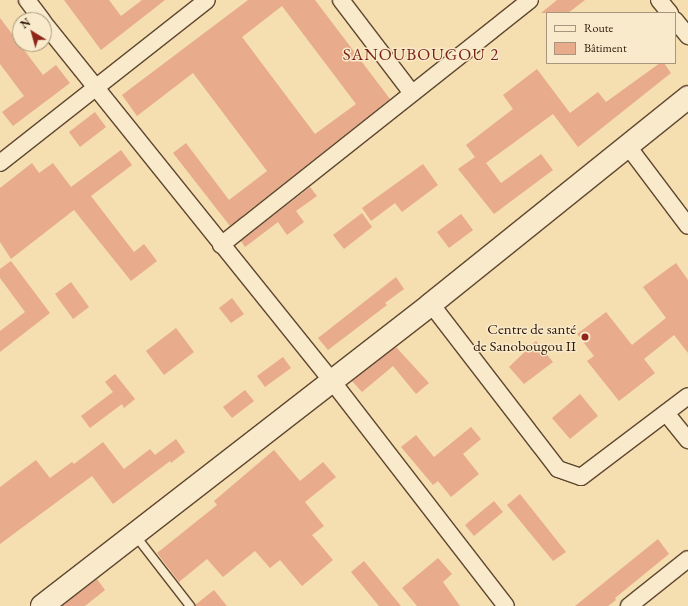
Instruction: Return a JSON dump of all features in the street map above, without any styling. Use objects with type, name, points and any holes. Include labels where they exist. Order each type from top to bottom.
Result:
[{"type":"main road","points":[[42,606],[431,304],[626,145],[688,97]]},
{"type":"street","points":[[27,0],[36,12]]},
{"type":"street","points":[[0,163],[207,0]]},
{"type":"street","points":[[341,0],[411,92]]},
{"type":"street","points":[[221,245],[411,92],[530,0]]},
{"type":"street","points":[[659,0],[669,12]]},
{"type":"street","points":[[676,21],[688,36]]},
{"type":"street","points":[[52,33],[94,88],[332,381],[506,606]]},
{"type":"street","points":[[626,145],[688,226]]},
{"type":"street","points":[[431,304],[558,469],[581,477],[688,396]]},
{"type":"street","points":[[666,413],[688,440]]},
{"type":"street","points":[[629,606],[688,559]]},
{"type":"lane","points":[[134,534],[190,606]]},
{"type":"building","points":[[64,0],[109,0],[121,16],[142,0],[165,0],[101,50]]},
{"type":"building","points":[[248,0],[315,0],[390,99],[230,226],[173,153],[186,143],[229,200],[267,171],[193,73],[137,116],[122,95]],"holes":[[[282,6],[356,104],[315,134],[242,37]]]},
{"type":"building","points":[[557,0],[585,0],[569,12],[541,13]]},
{"type":"building","points":[[0,18],[12,34],[12,52],[26,52],[43,75],[56,65],[70,83],[13,126],[2,112],[24,96],[0,64]]},
{"type":"building","points":[[659,64],[665,64],[671,73],[578,147],[553,114],[486,163],[501,183],[541,154],[553,170],[494,214],[458,169],[475,157],[466,145],[513,109],[503,95],[537,69],[570,113],[598,92],[606,102]]},
{"type":"building","points":[[95,112],[106,127],[80,147],[69,132]]},
{"type":"building","points":[[121,150],[132,165],[91,196],[134,252],[144,244],[157,261],[131,281],[74,210],[11,259],[0,242],[0,188],[32,163],[39,173],[53,163],[71,187]]},
{"type":"building","points":[[423,164],[438,185],[402,212],[395,203],[371,221],[362,208]]},
{"type":"building","points":[[310,187],[317,196],[296,211],[304,222],[287,235],[278,222],[245,247],[241,241]]},
{"type":"building","points":[[362,213],[372,227],[344,249],[333,235]]},
{"type":"building","points":[[461,214],[473,230],[449,248],[437,232]]},
{"type":"building","points":[[11,261],[50,313],[0,352],[0,331],[25,312],[0,278],[0,269]]},
{"type":"building","points":[[676,263],[688,280],[688,353],[674,335],[644,359],[655,373],[619,401],[587,361],[594,356],[577,334],[606,312],[632,345],[666,318],[643,287]]},
{"type":"building","points":[[396,277],[404,289],[385,303],[387,305],[328,350],[318,338]]},
{"type":"building","points":[[71,282],[89,307],[73,319],[55,294]]},
{"type":"building","points":[[232,298],[244,314],[231,323],[219,308]]},
{"type":"building","points":[[176,328],[194,352],[164,375],[146,351]]},
{"type":"building","points":[[536,341],[553,362],[524,384],[509,367]]},
{"type":"building","points":[[396,347],[429,383],[416,394],[393,366],[362,392],[352,381]]},
{"type":"building","points":[[283,357],[291,368],[265,387],[257,376]]},
{"type":"building","points":[[115,374],[135,399],[124,408],[122,404],[90,428],[81,416],[113,392],[105,382]]},
{"type":"building","points":[[245,390],[254,401],[232,418],[223,407]]},
{"type":"building","points":[[580,394],[598,416],[570,439],[552,418]]},
{"type":"building","points":[[471,427],[481,439],[463,454],[479,474],[451,497],[438,481],[433,485],[401,447],[416,435],[434,457]]},
{"type":"building","points":[[176,439],[185,452],[171,463],[170,461],[113,504],[92,476],[0,544],[0,487],[36,460],[50,478],[72,462],[74,464],[103,442],[124,469],[150,449],[155,455]]},
{"type":"building","points":[[274,450],[300,481],[323,462],[336,477],[305,502],[324,526],[312,535],[333,560],[302,586],[280,560],[270,568],[255,551],[223,577],[207,559],[179,582],[157,553],[217,505],[214,501]]},
{"type":"building","points":[[520,494],[566,552],[553,561],[507,505]]},
{"type":"building","points":[[494,501],[503,512],[474,536],[465,525]]},
{"type":"building","points":[[658,539],[669,554],[615,598],[616,600],[608,606],[575,606]]},
{"type":"building","points":[[438,558],[452,574],[443,582],[460,606],[417,606],[402,588]]},
{"type":"building","points":[[364,561],[401,606],[379,606],[351,572]]},
{"type":"building","points":[[97,579],[105,590],[85,606],[62,606]]},
{"type":"building","points":[[214,590],[227,606],[195,606],[195,605]]},
{"type":"place","name":"Centre de santé de Sanobougou II","points":[[585,337]]},
{"type":"district","name":"SANOUBOUGOU 2","points":[[421,55]]}]
